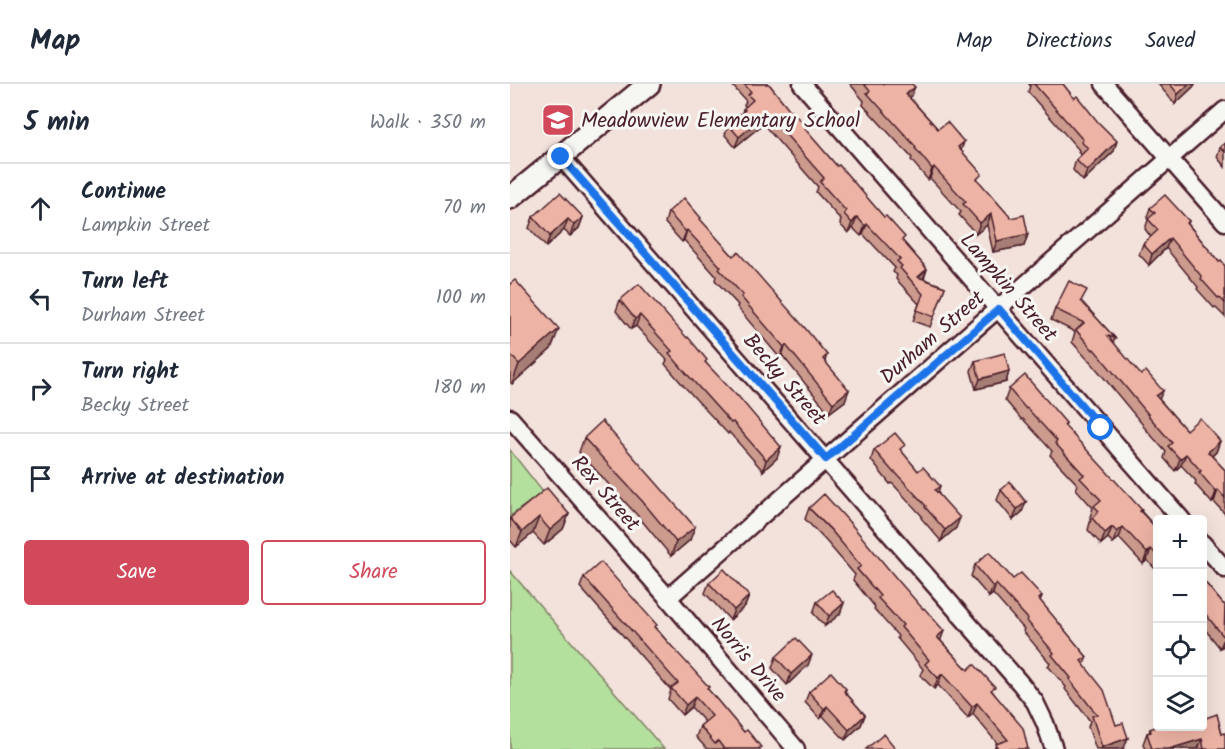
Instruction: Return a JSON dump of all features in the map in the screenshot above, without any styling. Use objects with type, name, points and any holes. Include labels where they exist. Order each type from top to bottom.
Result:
[{"type":"street","points":[[510,198],[650,84]]},
{"type":"street","name":"Lampkin Street","points":[[802,84],[1179,515]]},
{"type":"street","points":[[1104,84],[1225,222]]},
{"type":"street","name":"Durham Street","points":[[669,598],[1225,110]]},
{"type":"street","name":"Becky Street","points":[[561,157],[1035,702],[1054,749]]},
{"type":"street","name":"Rex Street","points":[[510,418],[669,598]]},
{"type":"street","points":[[1207,548],[1225,569]]},
{"type":"street","name":"Norris Drive","points":[[669,598],[796,749]]},
{"type":"green space","points":[[510,450],[543,492],[510,516]]},
{"type":"green space","points":[[510,571],[664,749],[510,749]]},
{"type":"building","points":[[744,84],[769,84],[807,127],[805,129],[837,166],[839,165],[884,217],[886,216],[905,237],[902,240],[927,269],[918,277],[945,287],[934,317],[917,310],[923,294],[900,268],[902,266],[897,261],[900,259],[867,224],[865,226],[857,217],[852,223],[844,214],[846,211],[820,182],[824,178],[767,113],[739,137],[728,124],[753,100],[748,95],[751,92]]},
{"type":"building","points":[[864,84],[912,84],[915,87],[906,94],[938,129],[947,122],[964,142],[958,147],[982,174],[977,179],[1011,218],[1024,215],[1028,234],[997,241],[991,214],[980,223],[963,204],[966,202],[934,167],[932,169],[916,147],[867,93],[870,91]]},
{"type":"building","points":[[1034,84],[1063,84],[1074,98],[1077,96],[1117,141],[1087,171],[1076,160],[1088,148]]},
{"type":"building","points":[[1170,84],[1189,84],[1178,94]]},
{"type":"building","points":[[560,193],[583,217],[574,225],[568,219],[550,236],[533,217]]},
{"type":"building","points":[[1165,195],[1189,221],[1187,223],[1219,262],[1221,261],[1225,266],[1225,303],[1201,279],[1202,277],[1170,238],[1152,254],[1143,244],[1158,230],[1148,219],[1155,213],[1150,208]]},
{"type":"building","points":[[684,198],[733,256],[738,252],[827,355],[823,359],[849,390],[833,403],[786,345],[784,347],[741,297],[743,295],[719,269],[721,267],[668,212]]},
{"type":"building","points":[[515,280],[559,329],[519,364],[510,354],[510,284]]},
{"type":"building","points":[[1069,281],[1087,290],[1081,301],[1115,338],[1108,336],[1141,375],[1146,371],[1163,391],[1156,396],[1186,430],[1200,418],[1220,441],[1208,452],[1225,470],[1225,498],[1218,490],[1216,492],[1186,454],[1180,459],[1168,446],[1172,443],[1076,330],[1084,323],[1055,309]]},
{"type":"building","points":[[639,284],[688,337],[707,360],[705,362],[738,396],[781,447],[766,460],[686,373],[669,353],[672,351],[640,315],[635,319],[620,300]]},
{"type":"building","points":[[1005,353],[1009,371],[980,379],[975,361]]},
{"type":"building","points":[[1025,375],[1066,423],[1064,425],[1153,525],[1153,551],[1151,549],[1147,553],[1123,527],[1117,532],[1112,527],[1105,533],[1092,518],[1099,511],[1094,506],[1101,500],[1080,478],[1084,475],[1055,443],[1057,441],[1009,389]]},
{"type":"building","points":[[602,421],[695,527],[676,542],[584,438]]},
{"type":"building","points":[[895,433],[905,445],[900,449],[918,471],[923,467],[940,486],[935,490],[960,518],[945,530],[874,450]]},
{"type":"building","points":[[1010,482],[1026,502],[1017,509],[1001,490]]},
{"type":"building","points":[[547,488],[569,514],[550,530],[539,517],[522,532],[510,518]]},
{"type":"building","points":[[824,494],[944,631],[937,637],[968,670],[974,664],[995,687],[991,690],[1023,728],[1028,749],[998,749],[996,744],[1008,740],[977,703],[972,707],[942,674],[938,678],[925,664],[929,660],[857,569],[861,566],[809,508]]},
{"type":"building","points":[[989,552],[1013,579],[1021,573],[1042,596],[1039,599],[1087,657],[1081,661],[1104,690],[1116,725],[1123,723],[1128,738],[1102,747],[1092,716],[1097,715],[1052,655],[1054,653],[1027,621],[1028,619],[996,584],[993,587],[975,565]]},
{"type":"building","points":[[601,562],[657,625],[654,627],[709,687],[707,688],[744,732],[747,730],[761,747],[758,749],[724,749],[718,741],[715,744],[700,726],[712,716],[695,697],[686,705],[671,688],[678,683],[584,577]]},
{"type":"building","points":[[724,569],[749,596],[734,610],[709,583]]},
{"type":"building","points":[[1207,585],[1225,605],[1224,637],[1207,616]]},
{"type":"building","points":[[832,590],[844,603],[829,616],[817,602]]},
{"type":"building","points":[[796,638],[812,655],[791,674],[776,657]]},
{"type":"building","points":[[831,672],[865,715],[849,730],[827,706],[824,709],[809,692]]},
{"type":"building","points":[[1217,714],[1222,734],[1225,733],[1225,749],[1204,749],[1202,739],[1169,749],[1152,749],[1147,733],[1151,732],[1150,729],[1153,728],[1153,731],[1207,731],[1207,718]]},
{"type":"building","points":[[884,734],[896,749],[866,749]]},
{"type":"place","name":"Meadowview Elementary School","points":[[558,120]]},
{"type":"route","points":[[561,157],[826,459],[999,309],[1101,428]]}]
